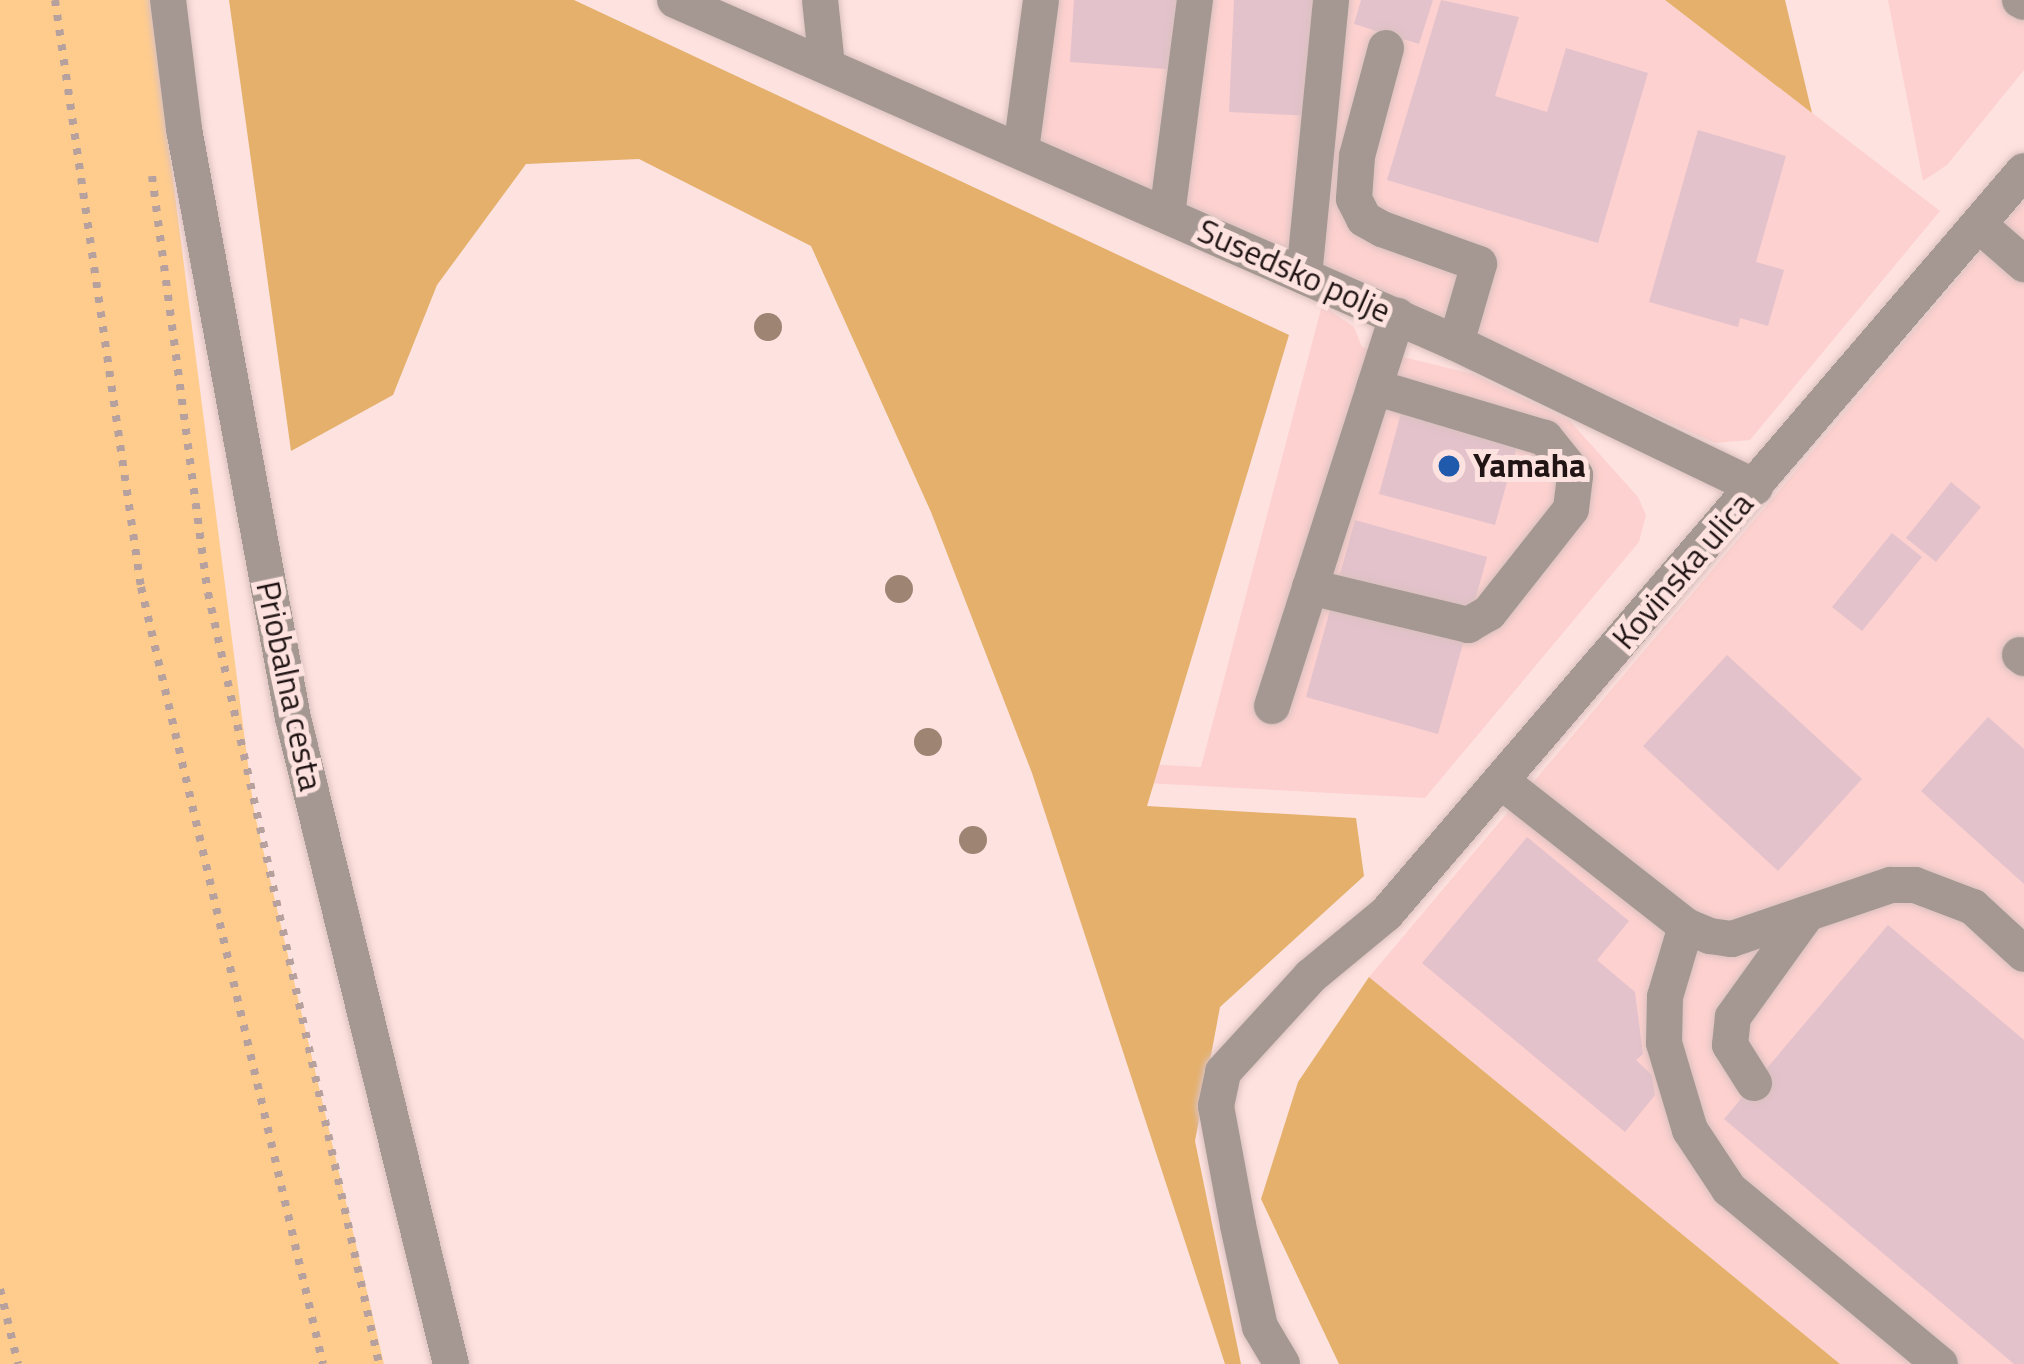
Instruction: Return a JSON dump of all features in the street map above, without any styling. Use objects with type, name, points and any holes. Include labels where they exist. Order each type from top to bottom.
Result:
[{"type":"street","name":"Priobalna cesta","points":[[168,0],[184,129],[293,718],[451,1364]]},
{"type":"street","name":"Susedsko polje","points":[[675,0],[1397,316],[1755,488]]},
{"type":"street","points":[[820,0],[827,65]]},
{"type":"street","points":[[1021,150],[1041,0]]},
{"type":"street","points":[[1167,215],[1195,0]]},
{"type":"street","points":[[1304,275],[1331,0]]},
{"type":"street","points":[[1386,48],[1357,156],[1354,199],[1364,219],[1382,230],[1479,264],[1456,343]]},
{"type":"street","name":"Kovinska ulica","points":[[1282,1364],[1260,1327],[1238,1225],[1216,1106],[1223,1072],[1311,976],[1386,914],[2024,171]]},
{"type":"street","points":[[1978,225],[2024,264]]},
{"type":"street","points":[[1272,706],[1397,316]]},
{"type":"street","points":[[1310,587],[1468,625],[1490,613],[1571,508],[1575,476],[1545,438],[1374,387]]},
{"type":"street","points":[[1501,781],[1686,926],[1732,939],[1809,912],[1915,885],[1973,907],[2024,955]]},
{"type":"street","points":[[1754,1083],[1730,1045],[1733,1017],[1809,912]]},
{"type":"street","points":[[1686,926],[1665,998],[1664,1043],[1690,1130],[1729,1189],[1940,1364]]},
{"type":"path","points":[[55,0],[141,587],[323,1364]]},
{"type":"path","points":[[150,166],[208,593],[379,1364]]},
{"type":"path","points":[[0,1289],[18,1364]]},
{"type":"shaded area","points":[[0,0],[150,0],[254,811],[384,1364],[0,1364]]},
{"type":"shaded area","points":[[229,0],[574,0],[1289,335],[1147,806],[1356,818],[1364,876],[1220,1007],[1195,1141],[1241,1364],[1225,1364],[1032,773],[931,512],[811,246],[639,159],[526,164],[437,285],[393,395],[291,451]]},
{"type":"shaded area","points":[[1025,0],[1665,0],[1940,211],[1750,440],[1715,443],[1013,131]]},
{"type":"shaded area","points":[[1665,0],[1785,0],[1812,113]]},
{"type":"shaded area","points":[[1888,0],[2024,0],[2024,70],[1947,165],[1923,181]]},
{"type":"shaded area","points":[[2024,200],[2024,1364],[1840,1364],[1369,977]]},
{"type":"shaded area","points":[[1322,305],[1354,327],[1362,347],[1473,374],[1570,421],[1638,497],[1646,515],[1639,542],[1425,798],[1127,782],[1128,763],[1201,767]]},
{"type":"shaded area","points":[[1369,977],[1840,1364],[1339,1364],[1261,1199],[1298,1082]]},
{"type":"building","points":[[1074,0],[1184,0],[1180,70],[1070,62]]},
{"type":"building","points":[[1234,0],[1318,0],[1313,116],[1229,112]]},
{"type":"building","points":[[1361,0],[1433,0],[1419,44],[1354,24]]},
{"type":"building","points":[[1441,0],[1519,17],[1495,96],[1547,112],[1566,48],[1648,73],[1598,243],[1387,180]]},
{"type":"building","points":[[1698,130],[1786,156],[1756,262],[1784,270],[1768,326],[1740,318],[1738,327],[1649,302]]},
{"type":"building","name":"Yamaha","points":[[1403,406],[1519,439],[1495,525],[1379,494]]},
{"type":"building","points":[[1951,482],[1981,507],[1936,562],[1906,538]]},
{"type":"building","points":[[1355,520],[1487,557],[1438,734],[1306,697]]},
{"type":"building","points":[[1892,533],[1922,557],[1862,631],[1832,607]]},
{"type":"building","points":[[1727,655],[1862,779],[1778,871],[1643,746]]},
{"type":"building","points":[[1988,717],[2024,749],[2024,884],[1921,791]]},
{"type":"building","points":[[1527,837],[1629,921],[1597,960],[1635,992],[1643,1054],[1636,1060],[1652,1075],[1655,1095],[1625,1132],[1422,963]]},
{"type":"building","points":[[1888,925],[2024,1040],[2024,1364],[2014,1364],[1724,1119]]},
{"type":"place","name":"Yamaha","points":[[1449,466]]}]
